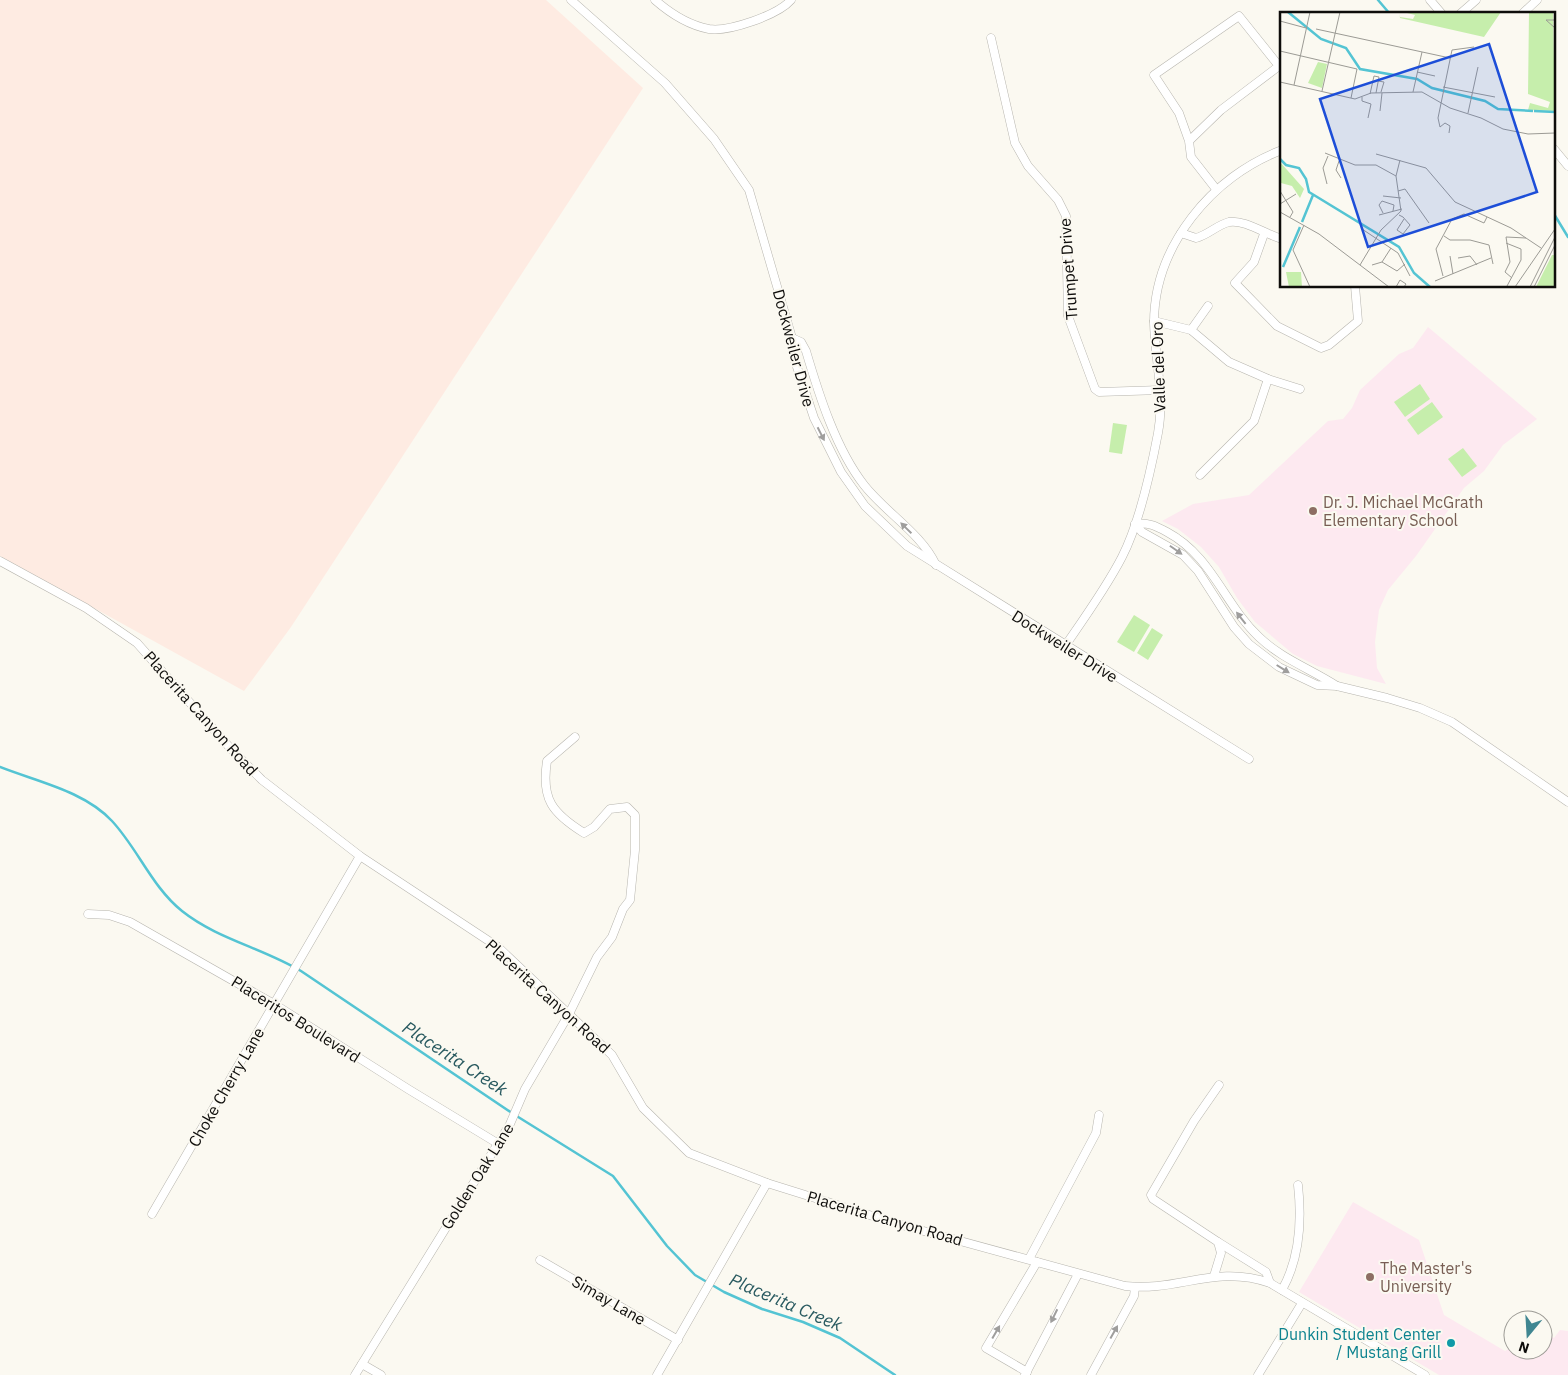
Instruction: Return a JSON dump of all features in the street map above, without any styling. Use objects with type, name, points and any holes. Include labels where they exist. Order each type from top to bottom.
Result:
[{"type":"street","name":"Dockweiler Drive","points":[[571,0],[664,83],[714,139],[749,190],[792,338],[794,358],[811,411],[841,472],[865,506],[906,546],[1249,759]]},
{"type":"street","points":[[655,0],[674,16],[710,29],[752,23],[785,7],[791,0]]},
{"type":"street","points":[[1430,0],[1440,12]]},
{"type":"street","points":[[1462,12],[1476,0]]},
{"type":"street","points":[[1524,12],[1538,0]]},
{"type":"street","points":[[1189,141],[1221,110],[1279,66],[1239,16],[1154,75],[1179,113],[1189,141],[1191,157],[1216,189]]},
{"type":"street","name":"Trumpet Drive","points":[[991,38],[1015,143],[1028,166],[1058,200],[1066,216],[1068,316],[1094,389],[1099,392],[1161,390]]},
{"type":"street","name":"Valle del Oro","points":[[1066,646],[1105,589],[1123,555],[1135,524],[1158,434],[1161,412],[1161,390],[1154,321],[1164,272],[1181,233],[1196,211],[1216,189],[1239,172],[1280,151]]},
{"type":"street","points":[[1556,152],[1568,166]]},
{"type":"street","points":[[1181,233],[1196,238],[1224,224],[1235,222],[1259,229],[1264,234],[1280,238]]},
{"type":"street","points":[[1264,234],[1254,262],[1235,283],[1277,326],[1321,348],[1329,345],[1358,321],[1355,288]]},
{"type":"street","points":[[1191,330],[1208,306]]},
{"type":"street","points":[[1154,321],[1191,330],[1230,362],[1268,379],[1300,390]]},
{"type":"street","points":[[792,338],[801,342],[806,352],[829,420],[854,471],[890,514],[923,544],[936,565]]},
{"type":"street","points":[[1200,475],[1254,421],[1268,379]]},
{"type":"street","points":[[1337,686],[1319,674],[1288,659],[1260,638],[1237,613],[1214,574],[1190,547],[1155,525],[1145,522],[1135,524],[1142,532],[1182,555],[1198,570],[1234,627],[1263,655],[1296,677],[1316,685],[1337,686],[1420,708],[1452,722],[1568,802]]},
{"type":"street","name":"Placerita Canyon Road","points":[[0,561],[86,608],[136,643],[249,768],[360,856],[498,947],[612,1054],[643,1108],[689,1153],[767,1183],[898,1224],[1078,1274],[1135,1287],[1159,1287],[1214,1276],[1246,1277],[1270,1283],[1425,1375]]},
{"type":"street","name":"Golden Oak Lane","points":[[355,1375],[510,1124],[525,1089],[569,1014],[597,957],[612,937],[623,909],[630,900],[636,827],[635,814],[626,807],[610,808],[594,827],[584,833],[565,821],[553,809],[544,783],[547,761],[575,737]]},
{"type":"street","name":"Choke Cherry Lane","points":[[152,1214],[360,856]]},
{"type":"street","name":"Placeritos Boulevard","points":[[88,914],[109,915],[130,922],[274,1004],[408,1089],[498,1143]]},
{"type":"street","points":[[1219,1085],[1194,1120],[1151,1195],[1153,1199],[1266,1272],[1270,1283]]},
{"type":"street","points":[[1078,1274],[1026,1374],[986,1348],[1033,1260],[1096,1133],[1099,1115]]},
{"type":"street","points":[[657,1375],[767,1183]]},
{"type":"street","points":[[1282,1290],[1296,1254],[1300,1231],[1301,1208],[1298,1185]]},
{"type":"street","points":[[1214,1276],[1221,1253],[1218,1242]]},
{"type":"street","name":"Simay Lane","points":[[540,1260],[678,1340]]},
{"type":"street","points":[[1091,1375],[1134,1296],[1135,1287]]},
{"type":"street","points":[[1258,1375],[1302,1303]]},
{"type":"street","points":[[362,1364],[381,1375]]},
{"type":"shaded area","points":[[0,0],[546,0],[643,88],[291,627],[244,691],[0,556]]},
{"type":"shaded area","name":"Dr. J. Michael McGrath Elementary School","points":[[1428,327],[1537,419],[1503,445],[1484,471],[1464,488],[1416,556],[1388,590],[1379,610],[1375,642],[1377,668],[1386,684],[1317,666],[1293,654],[1255,622],[1237,598],[1219,567],[1201,547],[1178,529],[1162,521],[1193,504],[1249,495],[1328,421],[1343,419],[1352,408],[1360,390],[1399,354],[1413,348]]},
{"type":"shaded area","name":"The Master's University","points":[[1353,1202],[1419,1240],[1444,1315],[1503,1350],[1503,1360],[1553,1360],[1553,1337],[1560,1330],[1568,1331],[1568,1375],[1439,1375],[1299,1292]]},
{"type":"green space","points":[[1420,384],[1430,399],[1405,417],[1394,402]]},
{"type":"green space","points":[[1432,402],[1443,417],[1418,435],[1407,420]]},
{"type":"green space","points":[[1113,423],[1127,425],[1122,454],[1109,452]]},
{"type":"green space","points":[[1463,448],[1477,466],[1462,477],[1448,459]]},
{"type":"green space","points":[[1134,615],[1150,625],[1134,652],[1117,642]]},
{"type":"green space","points":[[1152,628],[1163,635],[1148,660],[1137,653]]},
{"type":"waterway","points":[[1378,0],[1388,12]]},
{"type":"waterway","points":[[1556,217],[1568,237]]},
{"type":"waterway","name":"Placerita Creek","points":[[0,767],[60,788],[88,802],[112,821],[171,901],[196,921],[301,971],[515,1115],[613,1176],[667,1246],[695,1275],[724,1292],[762,1309],[803,1322],[840,1338],[895,1375]]},
{"type":"place","name":"Dr. J. Michael McGrath Elementary School","points":[[1313,511]]},
{"type":"place","name":"The Master's University","points":[[1370,1277]]},
{"type":"place","name":"Dunkin Student Center / Mustang Grill","points":[[1451,1343]]}]
